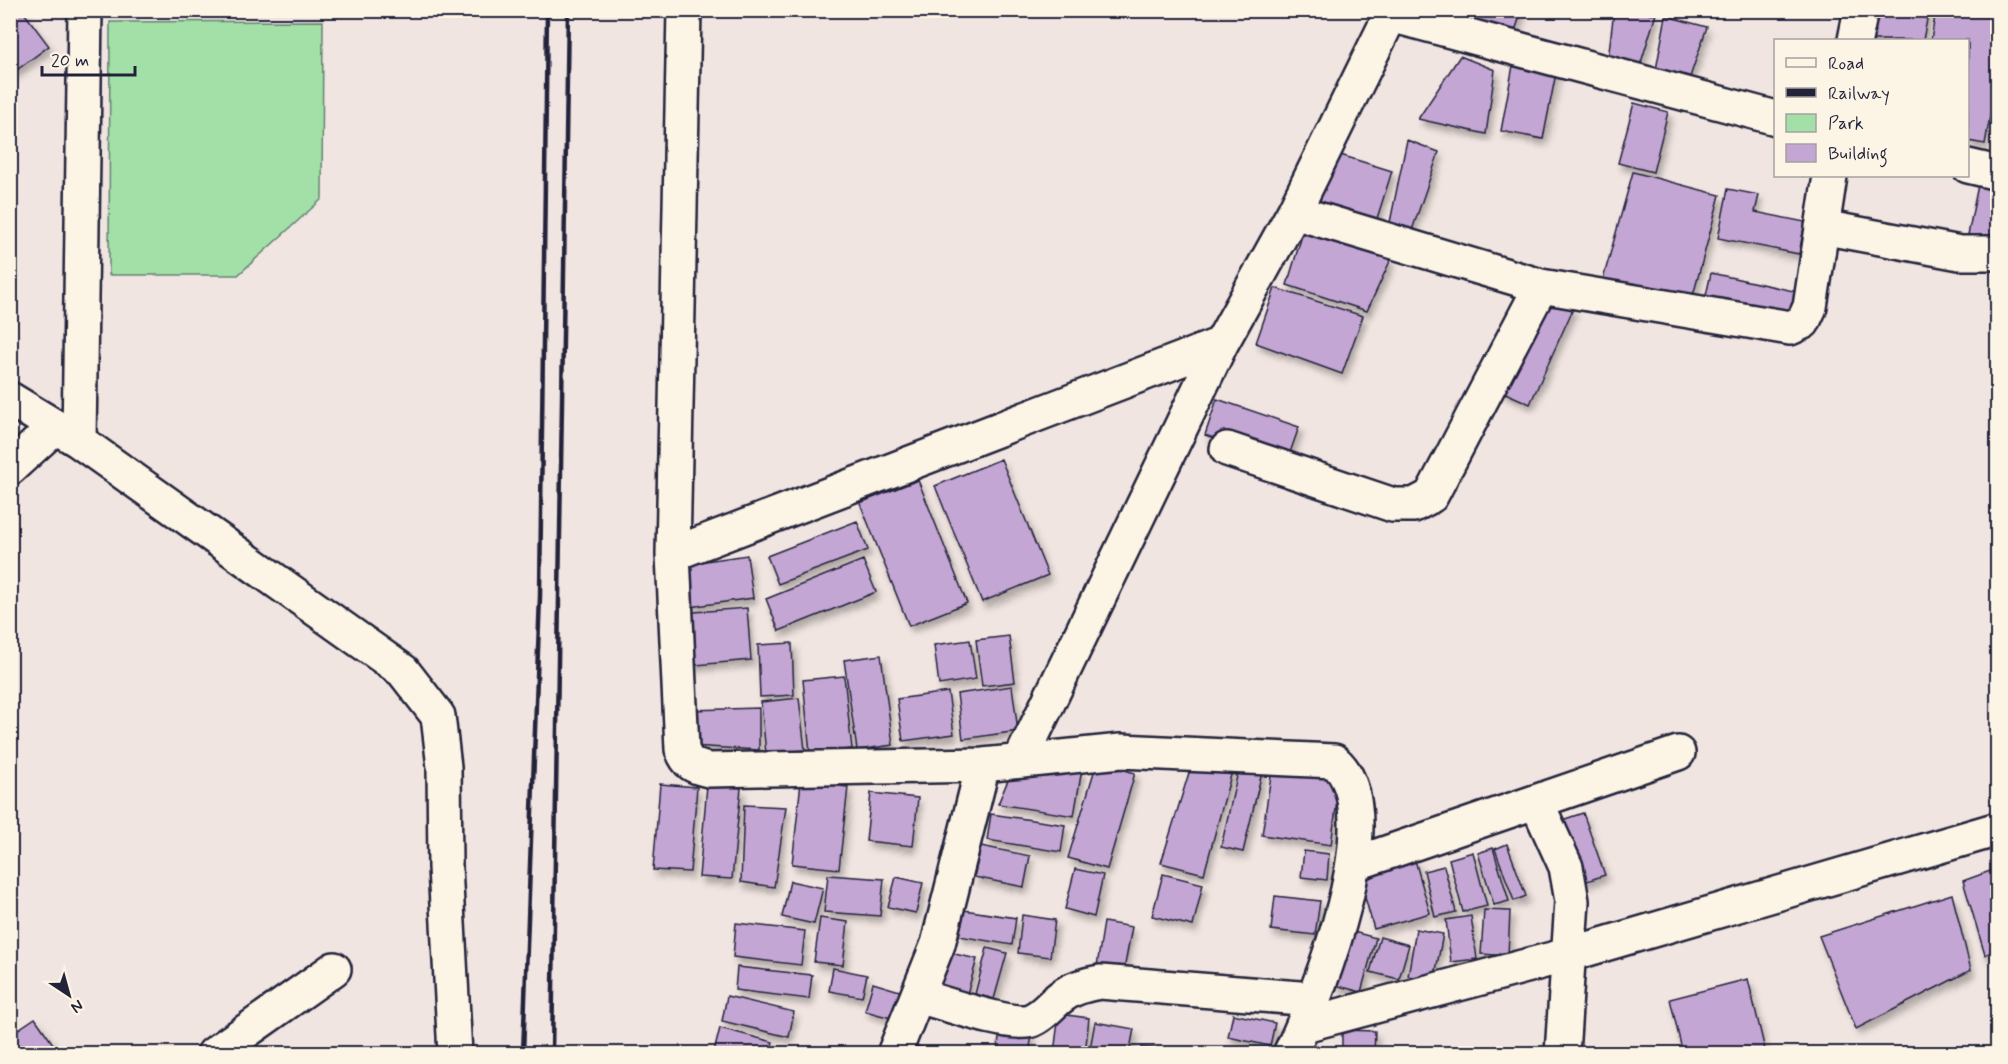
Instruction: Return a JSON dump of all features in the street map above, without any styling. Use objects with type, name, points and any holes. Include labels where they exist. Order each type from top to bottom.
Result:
[{"type":"street","points":[[67,434],[85,10]]},
{"type":"street","points":[[684,10],[673,554],[682,749],[686,759],[694,766],[721,770],[983,765],[1021,759],[1121,751],[1334,761],[1345,771],[1356,806],[1354,864],[1346,903],[1308,1012],[1290,1053]]},
{"type":"street","points":[[1855,39],[1861,10]]},
{"type":"street","points":[[1021,759],[1221,344],[1294,212],[1392,13],[1774,117]]},
{"type":"street","points":[[1969,166],[1998,173]]},
{"type":"street","points":[[1294,212],[1541,286],[1790,328],[1803,322],[1810,307],[1830,177]]},
{"type":"street","points":[[1822,227],[1960,253],[1998,253]]},
{"type":"street","points":[[1227,449],[1393,505],[1414,505],[1431,496],[1541,286]]},
{"type":"street","points":[[673,554],[1221,344]]},
{"type":"street","points":[[10,399],[67,434],[403,671],[438,716],[444,767],[446,867],[455,1053]]},
{"type":"street","points":[[10,468],[67,434]]},
{"type":"street","points":[[1354,864],[1678,753]]},
{"type":"street","points":[[894,1053],[938,944],[983,765]]},
{"type":"street","points":[[1537,803],[1570,884],[1571,954],[1562,1053]]},
{"type":"street","points":[[918,996],[1008,1021],[1029,1022],[1047,1012],[1063,995],[1100,982],[1308,1012],[1571,954],[1998,829]]},
{"type":"street","points":[[214,1053],[334,969]]},
{"type":"green space","points":[[323,21],[322,199],[238,275],[109,275],[110,22]]},
{"type":"building","points":[[10,10],[22,10],[49,46],[10,75]]},
{"type":"building","points":[[1430,10],[1522,10],[1513,37]]},
{"type":"building","points":[[1614,10],[1656,14],[1639,69],[1608,60]]},
{"type":"building","points":[[1872,10],[1929,10],[1923,39],[1866,39]]},
{"type":"building","points":[[1936,10],[1998,10],[1998,72],[1985,144],[1969,141],[1969,39],[1931,39]]},
{"type":"building","points":[[1666,16],[1707,27],[1689,80],[1655,75]]},
{"type":"building","points":[[1460,56],[1495,70],[1486,134],[1418,119]]},
{"type":"building","points":[[1514,60],[1557,68],[1543,139],[1501,131]]},
{"type":"building","points":[[1634,103],[1668,112],[1653,172],[1618,163]]},
{"type":"building","points":[[1407,140],[1439,152],[1410,236],[1389,227]]},
{"type":"building","points":[[1334,153],[1392,171],[1374,228],[1316,209]]},
{"type":"building","points":[[1633,172],[1720,195],[1690,307],[1602,283]]},
{"type":"building","points":[[1980,175],[1998,179],[1998,225],[1992,250],[1966,245]]},
{"type":"building","points":[[1728,189],[1759,195],[1755,212],[1805,222],[1799,254],[1718,238]]},
{"type":"building","points":[[1303,232],[1391,259],[1367,311],[1287,285]]},
{"type":"building","points":[[1711,273],[1798,292],[1792,319],[1705,300]]},
{"type":"building","points":[[1275,288],[1363,316],[1342,374],[1256,343]]},
{"type":"building","points":[[1544,296],[1573,309],[1530,404],[1501,391]]},
{"type":"building","points":[[1217,399],[1299,427],[1286,464],[1205,435]]},
{"type":"building","points":[[1001,459],[1048,575],[982,602],[935,486]]},
{"type":"building","points":[[918,480],[967,603],[909,626],[860,503]]},
{"type":"building","points":[[857,521],[868,550],[778,584],[767,556]]},
{"type":"building","points":[[747,555],[753,598],[690,607],[685,564]]},
{"type":"building","points":[[863,560],[876,592],[779,631],[766,599]]},
{"type":"building","points":[[747,608],[751,660],[685,666],[681,613]]},
{"type":"building","points":[[1009,636],[1015,682],[982,686],[976,640]]},
{"type":"building","points":[[970,640],[976,679],[939,685],[934,645]]},
{"type":"building","points":[[792,643],[794,695],[760,697],[758,645]]},
{"type":"building","points":[[881,655],[893,745],[857,750],[844,660]]},
{"type":"building","points":[[844,676],[852,749],[810,753],[803,680]]},
{"type":"building","points":[[1012,686],[1018,731],[963,739],[957,694]]},
{"type":"building","points":[[948,692],[954,734],[903,741],[897,699]]},
{"type":"building","points":[[799,698],[805,750],[766,754],[761,702]]},
{"type":"building","points":[[759,708],[759,750],[691,746],[690,710]]},
{"type":"building","points":[[1097,762],[1135,773],[1107,869],[1068,858]]},
{"type":"building","points":[[1192,763],[1234,764],[1204,874],[1161,863]]},
{"type":"building","points":[[1240,763],[1263,768],[1243,852],[1221,847]]},
{"type":"building","points":[[1082,769],[1074,816],[998,804],[1011,773]]},
{"type":"building","points":[[1272,769],[1340,779],[1331,845],[1262,835]]},
{"type":"building","points":[[801,782],[848,787],[839,869],[792,864]]},
{"type":"building","points":[[660,784],[697,787],[690,872],[653,870]]},
{"type":"building","points":[[707,785],[741,788],[732,879],[699,877]]},
{"type":"building","points":[[871,793],[918,798],[913,846],[866,841]]},
{"type":"building","points":[[744,805],[786,807],[774,887],[741,882]]},
{"type":"building","points":[[1583,813],[1605,875],[1584,882],[1562,820]]},
{"type":"building","points":[[991,814],[1065,825],[1061,852],[987,840]]},
{"type":"building","points":[[1507,844],[1526,896],[1514,901],[1495,849]]},
{"type":"building","points":[[981,846],[1030,856],[1024,887],[974,877]]},
{"type":"building","points":[[1493,848],[1509,901],[1494,905],[1478,853]]},
{"type":"building","points":[[1304,851],[1329,854],[1327,880],[1301,877]]},
{"type":"building","points":[[1473,852],[1487,906],[1463,912],[1449,859]]},
{"type":"building","points":[[1415,860],[1430,913],[1374,929],[1359,876]]},
{"type":"building","points":[[1444,866],[1456,912],[1435,917],[1424,871]]},
{"type":"building","points":[[1998,868],[1998,949],[1985,955],[1963,881]]},
{"type":"building","points":[[1075,869],[1103,875],[1094,917],[1065,909]]},
{"type":"building","points":[[1163,874],[1203,884],[1193,926],[1152,916]]},
{"type":"building","points":[[828,875],[884,879],[880,916],[824,912]]},
{"type":"building","points":[[896,877],[923,883],[916,913],[888,907]]},
{"type":"building","points":[[790,881],[823,888],[814,924],[782,917]]},
{"type":"building","points":[[1952,894],[1971,970],[1856,1029],[1819,936]]},
{"type":"building","points":[[1275,896],[1320,901],[1315,935],[1271,930]]},
{"type":"building","points":[[964,910],[1016,918],[1012,945],[959,936]]},
{"type":"building","points":[[1484,910],[1510,911],[1508,956],[1481,954]]},
{"type":"building","points":[[1022,915],[1055,920],[1050,957],[1018,953]]},
{"type":"building","points":[[1471,916],[1477,959],[1451,962],[1446,920]]},
{"type":"building","points":[[820,918],[848,922],[843,965],[814,962]]},
{"type":"building","points":[[1104,922],[1132,927],[1124,970],[1097,966]]},
{"type":"building","points":[[736,923],[805,931],[801,965],[733,957]]},
{"type":"building","points":[[1416,929],[1443,934],[1434,981],[1408,976]]},
{"type":"building","points":[[1350,931],[1376,938],[1361,992],[1335,985]]},
{"type":"building","points":[[1380,937],[1409,945],[1399,979],[1370,972]]},
{"type":"building","points":[[987,948],[1007,953],[994,999],[975,994]]},
{"type":"building","points":[[946,952],[977,959],[965,1001],[934,995]]},
{"type":"building","points":[[737,967],[812,975],[809,999],[735,990]]},
{"type":"building","points":[[833,968],[867,975],[862,997],[829,991]]},
{"type":"building","points":[[1748,979],[1766,1054],[1683,1054],[1670,999]]},
{"type":"building","points":[[873,983],[913,995],[906,1022],[865,1011]]},
{"type":"building","points":[[727,996],[794,1012],[789,1037],[722,1021]]},
{"type":"building","points":[[1059,1014],[1089,1018],[1085,1054],[1054,1053]]},
{"type":"building","points":[[1233,1014],[1275,1023],[1270,1046],[1228,1037]]},
{"type":"building","points":[[35,1018],[60,1054],[13,1054],[10,1050],[10,1035]]},
{"type":"building","points":[[1095,1022],[1134,1029],[1129,1054],[1089,1054]]},
{"type":"building","points":[[720,1028],[773,1042],[770,1054],[714,1052]]},
{"type":"building","points":[[1000,1029],[1032,1034],[1029,1054],[997,1054]]},
{"type":"building","points":[[1342,1030],[1375,1031],[1374,1054],[1342,1054]]},
{"type":"building","points":[[908,1044],[950,1054],[906,1054]]},
{"type":"building","points":[[1141,1047],[1166,1049],[1166,1054],[1141,1054]]},
{"type":"railway","points":[[523,1054],[540,596],[547,10]]},
{"type":"railway","points":[[552,1054],[568,10]]}]
